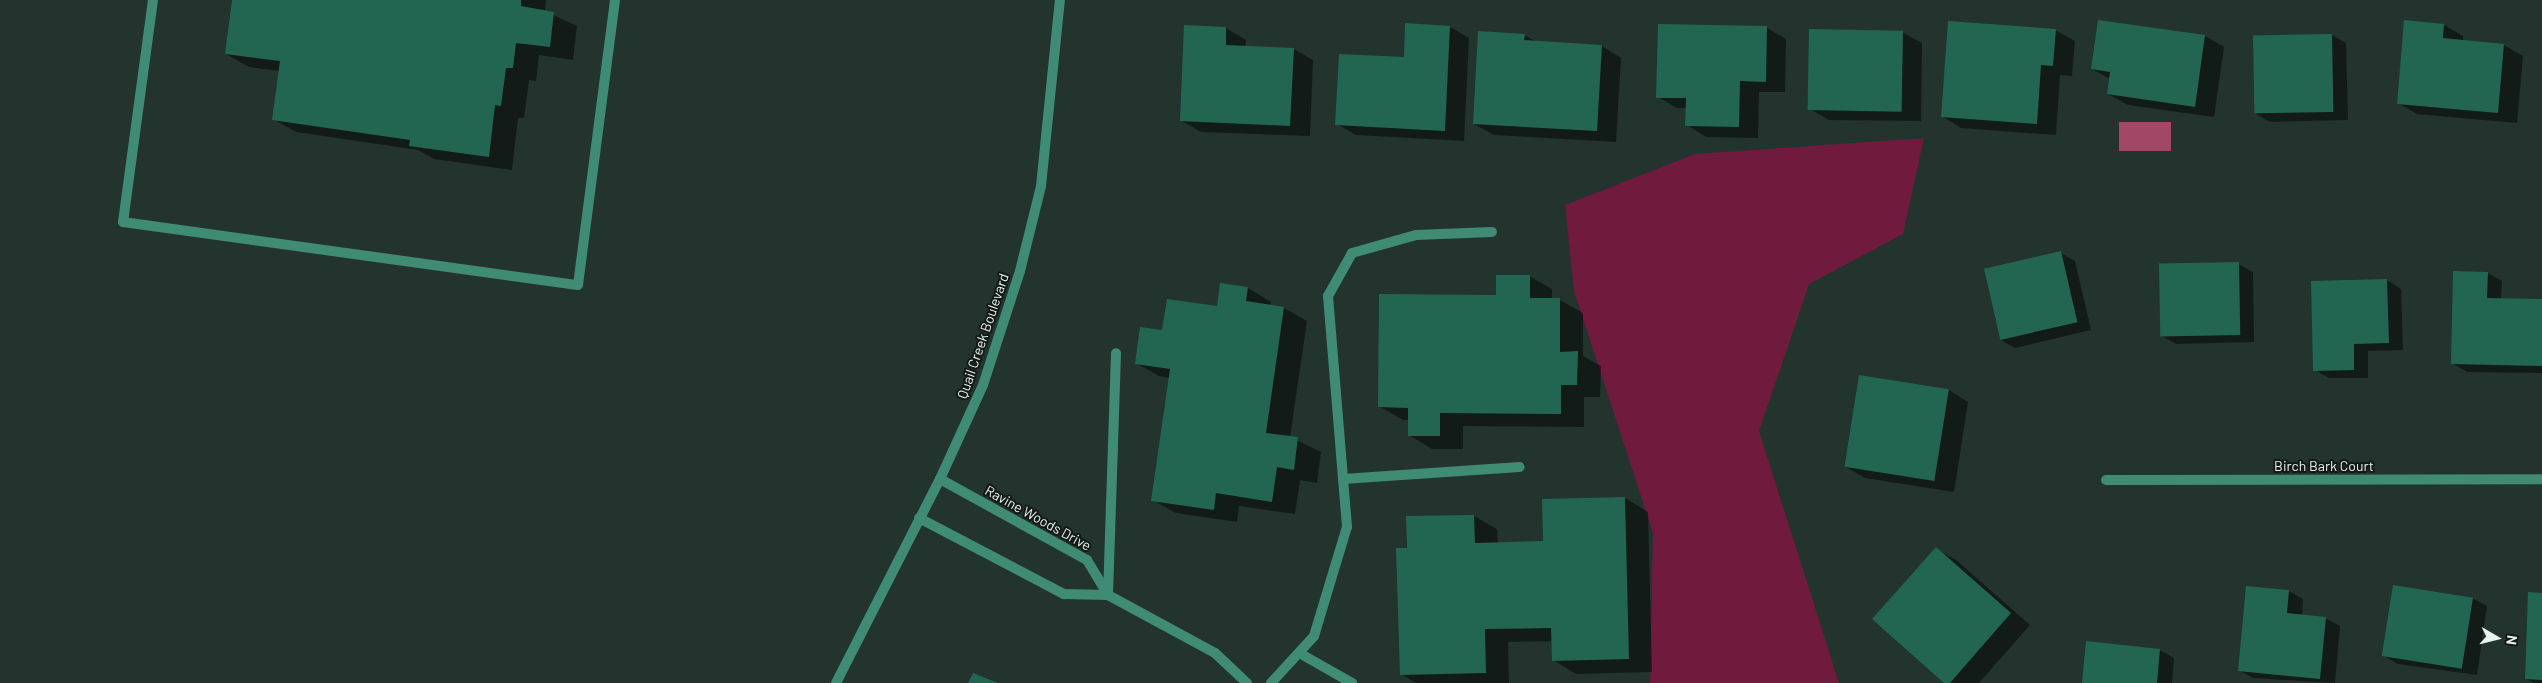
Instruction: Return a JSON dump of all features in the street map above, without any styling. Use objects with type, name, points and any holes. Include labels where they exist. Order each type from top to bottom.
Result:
[{"type":"street","points":[[152,0],[123,222],[578,285],[615,0]]},
{"type":"street","name":"Quail Creek Boulevard","points":[[836,683],[940,479],[983,385],[1020,271],[1041,186],[1060,0]]},
{"type":"street","points":[[1272,683],[1301,654],[1314,636],[1347,527],[1328,296],[1352,253],[1416,234],[1492,232]]},
{"type":"street","points":[[1108,596],[1116,353]]},
{"type":"street","points":[[1343,479],[1520,467]]},
{"type":"street","name":"Ravine Woods Drive","points":[[940,479],[1087,560],[1108,596]]},
{"type":"street","name":"Birch Bark Court","points":[[2106,480],[2542,479]]},
{"type":"street","points":[[919,518],[1064,594],[1108,596],[1215,653],[1247,683]]},
{"type":"street","points":[[1301,654],[1352,683]]},
{"type":"shaded area","points":[[2119,122],[2171,122],[2171,151],[2119,151]]},
{"type":"shaded area","points":[[1924,138],[1903,234],[1809,284],[1759,431],[1839,683],[1650,683],[1653,533],[1574,291],[1565,205],[1695,154]]},
{"type":"building","points":[[232,0],[521,0],[521,6],[554,12],[550,47],[516,43],[513,68],[506,68],[501,106],[495,105],[489,157],[409,146],[410,140],[272,120],[280,61],[225,54]]},
{"type":"building","points":[[2098,20],[2205,35],[2195,107],[2107,94],[2110,72],[2091,69]]},
{"type":"building","points":[[2404,20],[2444,24],[2443,38],[2504,44],[2498,113],[2397,104]]},
{"type":"building","points":[[1948,21],[2056,29],[2053,66],[2041,65],[2037,124],[1941,117]]},
{"type":"building","points":[[1405,23],[1450,26],[1445,131],[1335,125],[1339,54],[1404,57]]},
{"type":"building","points":[[1658,24],[1767,26],[1766,82],[1740,81],[1739,127],[1685,126],[1686,98],[1656,98]]},
{"type":"building","points":[[1184,25],[1226,27],[1226,45],[1294,48],[1290,126],[1180,121]]},
{"type":"building","points":[[1809,29],[1903,31],[1902,112],[1808,110]]},
{"type":"building","points":[[1478,31],[1525,34],[1524,40],[1602,45],[1597,131],[1473,124]]},
{"type":"building","points":[[2332,34],[2333,112],[2254,113],[2253,35]]},
{"type":"building","points":[[2061,251],[2077,322],[2000,340],[1984,269]]},
{"type":"building","points":[[2239,262],[2240,335],[2160,336],[2159,263]]},
{"type":"building","points":[[2453,271],[2488,272],[2487,298],[2542,299],[2542,366],[2451,364]]},
{"type":"building","points":[[1496,275],[1530,275],[1530,298],[1560,298],[1560,352],[1578,351],[1577,385],[1561,385],[1561,414],[1440,413],[1440,436],[1408,436],[1408,408],[1378,407],[1379,294],[1496,295]]},
{"type":"building","points":[[2387,279],[2389,343],[2354,344],[2354,370],[2313,371],[2311,281]]},
{"type":"building","points":[[1220,283],[1248,287],[1246,301],[1284,307],[1266,433],[1298,437],[1294,470],[1277,467],[1272,502],[1216,493],[1214,510],[1151,501],[1170,369],[1135,364],[1140,327],[1162,330],[1167,299],[1217,306]]},
{"type":"building","points":[[1859,375],[1949,389],[1934,481],[1844,467]]},
{"type":"building","points":[[1625,497],[1629,659],[1552,661],[1551,628],[1485,629],[1486,673],[1400,675],[1396,548],[1407,548],[1406,516],[1474,515],[1475,543],[1543,541],[1542,499]]},
{"type":"building","points":[[1936,547],[2011,613],[1950,683],[1944,683],[1872,619]]},
{"type":"building","points":[[2393,585],[2473,598],[2462,669],[2382,656]]},
{"type":"building","points":[[2246,586],[2289,590],[2287,613],[2326,617],[2320,679],[2238,671]]},
{"type":"building","points":[[2528,592],[2542,593],[2542,680],[2525,679]]},
{"type":"building","points":[[2086,641],[2160,649],[2157,683],[2082,683]]},
{"type":"building","points":[[973,673],[998,683],[968,683]]}]
